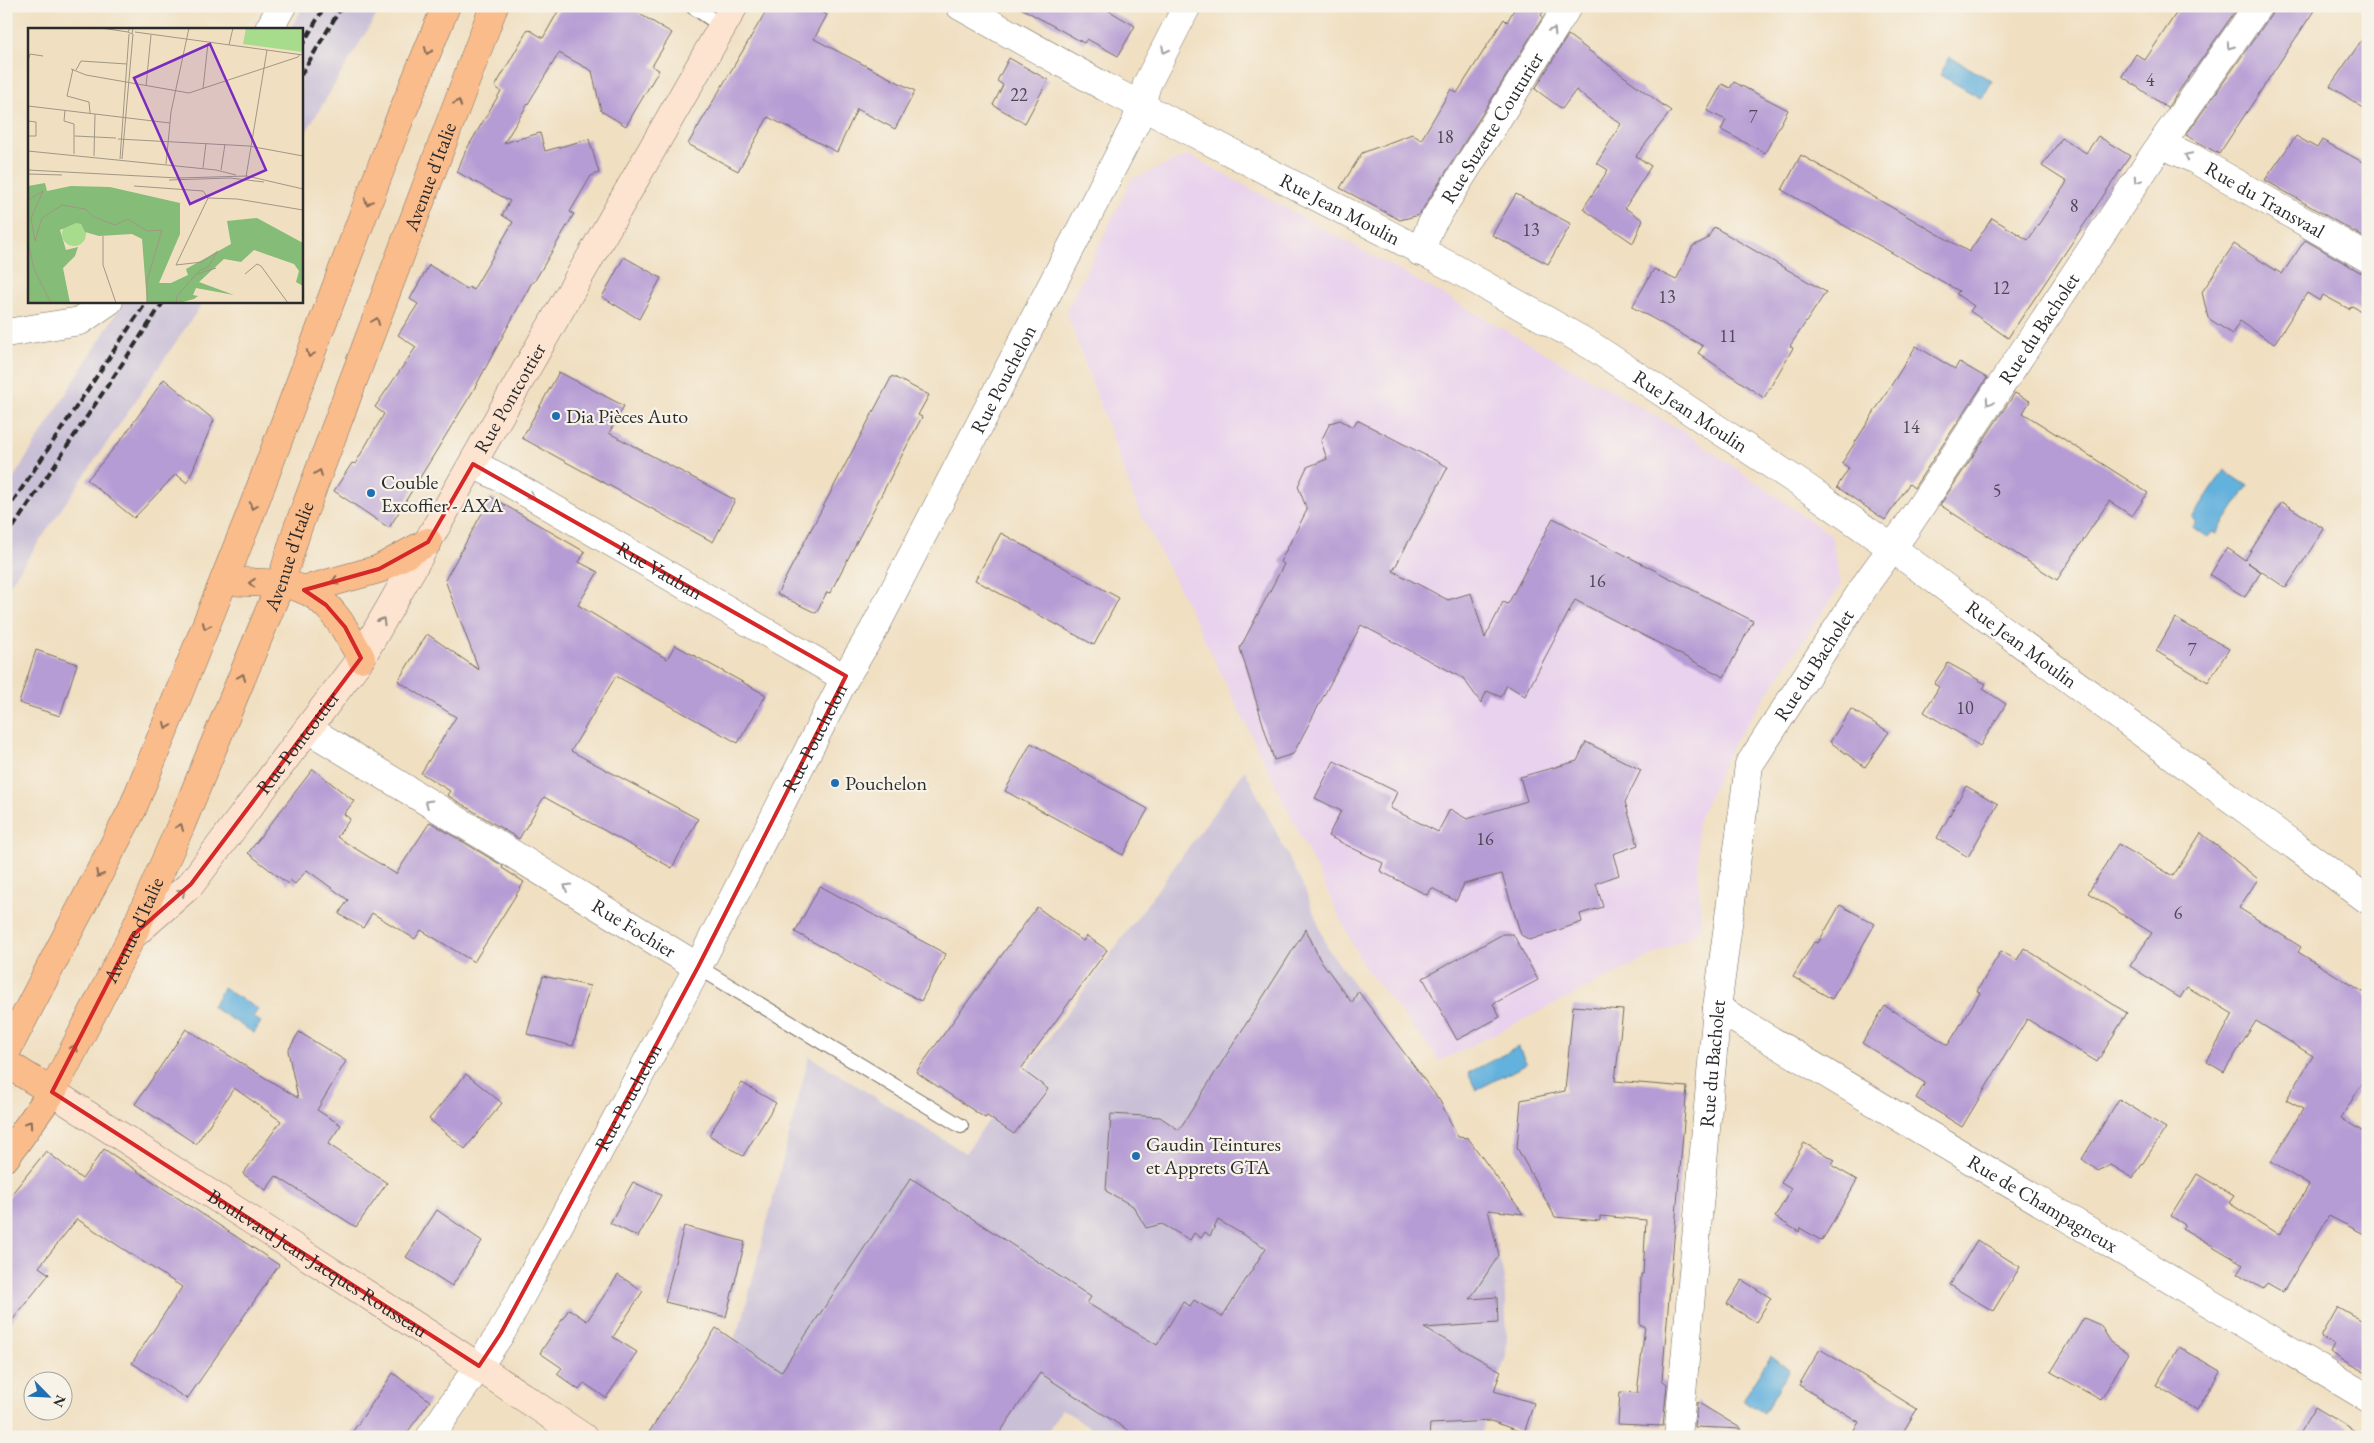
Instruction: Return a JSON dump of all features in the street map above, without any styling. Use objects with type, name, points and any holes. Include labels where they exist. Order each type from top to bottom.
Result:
[{"type":"main road","points":[[6,1052],[132,810],[224,581],[396,128],[446,6]]},
{"type":"main road","name":"Avenue d'Italie","points":[[6,1157],[52,1092],[132,936],[181,825],[292,587],[300,521],[494,6]]},
{"type":"main road","points":[[224,581],[292,587],[379,569],[428,542]]},
{"type":"main road","points":[[292,587],[326,605],[345,627],[361,658]]},
{"type":"main road","points":[[6,1063],[52,1092]]},
{"type":"street","points":[[269,28],[282,6]]},
{"type":"street","name":"Rue Jean Moulin","points":[[960,6],[1140,105],[1454,268],[1592,346],[1807,488],[1892,548],[2368,900]]},
{"type":"street","name":"Rue Pouchelon","points":[[430,1437],[501,1333],[698,967],[846,676],[873,631],[1136,122],[1147,84],[1187,6]]},
{"type":"street","name":"Rue Suzette Couturier","points":[[1420,252],[1432,225],[1568,6]]},
{"type":"street","name":"Rue du Bacholet","points":[[1678,1437],[1717,1008],[1749,765],[1868,581],[1892,548],[2161,144],[2258,6]]},
{"type":"street","name":"Rue Pontcottier","points":[[132,936],[191,884],[361,658],[728,16]]},
{"type":"street","name":"Rue du Transvaal","points":[[2161,144],[2194,159],[2368,258]]},
{"type":"street","points":[[6,333],[80,321],[108,302]]},
{"type":"street","name":"Rue Vauban","points":[[473,464],[501,478],[838,674],[846,676]]},
{"type":"street","name":"Rue Fochier","points":[[308,729],[698,967]]},
{"type":"street","name":"Rue de Champagneux","points":[[1717,1008],[2368,1398]]},
{"type":"street","name":"Boulevard Jean-Jacques Rousseau","points":[[52,1092],[479,1366],[583,1437]]},
{"type":"lane","points":[[692,6],[728,16]]},
{"type":"lane","name":"Rue Fochier","points":[[698,967],[961,1126]]},
{"type":"highlighted area","points":[[473,464],[846,676],[698,967],[501,1333],[479,1366],[52,1092],[132,936],[191,884],[361,658],[345,627],[326,605],[304,590],[379,569],[428,542]]},
{"type":"shaded area","points":[[304,6],[382,6],[302,138],[302,28],[291,28]]},
{"type":"shaded area","points":[[1189,155],[1408,275],[1684,432],[1831,535],[1841,585],[1731,747],[1697,824],[1701,931],[1440,1061],[1364,967],[1200,630],[1137,507],[1066,311],[1132,179]]},
{"type":"shaded area","points":[[123,302],[203,302],[6,590],[6,490]]},
{"type":"shaded area","points":[[1245,770],[1305,890],[1328,949],[1438,1098],[1466,1155],[1487,1209],[1504,1278],[1507,1338],[1506,1356],[1480,1437],[1105,1437],[1062,1409],[1044,1437],[681,1437],[724,1363],[743,1317],[809,1056],[965,1153]]},
{"type":"water","points":[[1950,57],[1992,81],[1982,99],[1940,75]]},
{"type":"water","points":[[2224,470],[2248,486],[2216,534],[2212,532],[2208,537],[2192,527],[2196,521],[2192,518]]},
{"type":"water","points":[[223,988],[258,1009],[253,1017],[261,1022],[254,1033],[212,1007]]},
{"type":"water","points":[[1518,1047],[1527,1064],[1476,1090],[1468,1073]]},
{"type":"water","points":[[1771,1356],[1789,1370],[1764,1413],[1743,1400]]},
{"type":"building","points":[[561,6],[626,6],[672,33],[652,66],[659,70],[626,126],[601,111],[592,71],[559,53],[504,143],[540,133],[545,151],[589,139],[599,173],[591,176],[570,212],[574,214],[534,282],[532,282],[473,391],[389,528],[334,491],[352,463],[355,464],[384,414],[375,407],[416,347],[398,335],[418,304],[410,299],[429,265],[467,289],[469,287],[473,290],[513,222],[502,215],[510,201],[457,172],[465,152],[501,91],[495,87],[528,29],[543,38]]},
{"type":"building","points":[[769,6],[812,6],[827,15],[814,39],[915,91],[895,129],[857,109],[837,152],[768,117],[738,171],[688,144]]},
{"type":"building","points":[[1017,6],[1101,6],[1135,26],[1118,56],[1087,39],[1084,43]]},
{"type":"building","points":[[1516,6],[1547,6],[1541,15],[1543,17],[1419,215],[1400,220],[1340,188],[1362,153],[1412,134],[1421,140],[1451,89],[1457,93],[1504,19],[1507,22]]},
{"type":"building","points":[[2181,6],[2239,6],[2167,108],[2122,76],[2136,54],[2145,60]]},
{"type":"building","points":[[2273,6],[2317,6],[2219,154],[2186,135],[2271,15]]},
{"type":"building","points":[[2368,31],[2368,111],[2330,86]]},
{"type":"building","points":[[1568,35],[1671,111],[1636,156],[1651,166],[1625,208],[1643,220],[1633,243],[1583,209],[1608,170],[1597,163],[1621,124],[1576,90],[1562,109],[1535,89]]},
{"type":"building","points":[[1009,58],[1048,80],[1025,123],[993,105],[1003,85],[997,81]]},
{"type":"building","points":[[1734,82],[1788,110],[1765,153],[1721,130],[1726,120],[1707,111],[1722,84],[1730,88]]},
{"type":"building","points":[[2098,136],[2130,156],[2008,338],[1970,311],[1974,306],[1956,294],[1959,291],[1782,190],[1801,155],[1969,252],[1992,218],[2028,240],[2067,182],[2042,166],[2062,138],[2086,153]]},
{"type":"building","points":[[2296,136],[2317,148],[2322,140],[2368,165],[2368,240],[2265,180]]},
{"type":"building","points":[[1516,194],[1571,224],[1548,264],[1492,235]]},
{"type":"building","points":[[1714,227],[1826,292],[1790,346],[1793,348],[1764,398],[1698,353],[1703,346],[1632,307],[1654,269],[1676,280],[1693,246],[1707,239]]},
{"type":"building","points":[[2305,240],[2360,272],[2368,274],[2368,315],[2352,306],[2349,309],[2323,295],[2320,301],[2307,293],[2274,344],[2240,321],[2232,334],[2208,318],[2202,292],[2234,244],[2282,274]]},
{"type":"building","points":[[624,257],[661,278],[639,319],[602,297]]},
{"type":"building","points":[[1916,346],[1955,369],[1959,362],[1987,378],[1914,488],[1909,484],[1885,520],[1837,487],[1849,468],[1842,463]]},
{"type":"building","points":[[559,372],[624,406],[609,433],[735,500],[713,542],[522,438]]},
{"type":"building","points":[[892,376],[929,395],[918,415],[922,417],[830,593],[827,592],[816,613],[777,594]]},
{"type":"building","points":[[164,379],[214,420],[187,483],[176,474],[134,518],[87,480],[124,436]]},
{"type":"building","points":[[2015,393],[2030,401],[2023,413],[2148,493],[2132,516],[2109,501],[2057,580],[1940,505]]},
{"type":"building","points":[[1340,420],[1353,427],[1357,420],[1448,467],[1393,571],[1448,600],[1471,593],[1485,638],[1503,602],[1508,604],[1553,518],[1753,621],[1724,677],[1575,600],[1525,696],[1507,685],[1501,697],[1487,691],[1481,703],[1463,678],[1361,625],[1293,754],[1274,760],[1240,648],[1284,564],[1280,562],[1307,510],[1298,486],[1307,467],[1327,459],[1321,441],[1330,423]]},
{"type":"building","points":[[491,497],[585,552],[579,562],[598,572],[578,605],[667,659],[675,645],[766,695],[738,743],[616,676],[571,751],[698,819],[672,868],[544,797],[519,839],[447,795],[450,791],[421,773],[456,717],[398,681],[427,634],[479,670],[445,580]]},
{"type":"building","points":[[2282,502],[2324,529],[2286,588],[2247,562],[2261,572],[2245,597],[2210,575],[2227,548],[2245,560]]},
{"type":"building","points":[[1001,533],[1119,598],[1094,645],[975,580]]},
{"type":"building","points":[[2175,618],[2229,649],[2208,682],[2156,651]]},
{"type":"building","points":[[36,650],[77,664],[60,716],[19,703]]},
{"type":"building","points":[[1948,663],[1986,684],[1983,689],[2006,704],[1980,746],[1924,712],[1939,687],[1934,684]]},
{"type":"building","points":[[1851,709],[1889,732],[1865,767],[1830,742]]},
{"type":"building","points":[[1586,742],[1641,770],[1625,802],[1638,845],[1613,854],[1619,875],[1596,883],[1603,907],[1580,914],[1582,922],[1530,940],[1521,935],[1502,874],[1464,884],[1456,901],[1432,888],[1427,895],[1380,871],[1383,863],[1328,836],[1341,811],[1315,798],[1334,761],[1397,792],[1390,808],[1438,832],[1450,809],[1467,819],[1527,801],[1520,777],[1577,761]]},
{"type":"building","points":[[1031,743],[1148,809],[1123,855],[1005,791]]},
{"type":"building","points":[[313,769],[354,801],[344,814],[350,819],[337,837],[396,874],[430,822],[503,866],[502,868],[524,882],[474,962],[421,930],[415,939],[372,913],[363,928],[339,914],[348,900],[307,870],[295,884],[290,880],[288,884],[248,853]]},
{"type":"building","points":[[1966,786],[1998,804],[1968,857],[1937,838]]},
{"type":"building","points":[[2201,833],[2258,879],[2239,908],[2301,947],[2298,952],[2368,995],[2368,1074],[2341,1118],[2368,1135],[2368,1236],[2329,1216],[2283,1292],[2267,1283],[2263,1289],[2237,1273],[2243,1264],[2182,1228],[2185,1225],[2171,1216],[2197,1174],[2234,1196],[2229,1203],[2279,1235],[2309,1185],[2271,1162],[2303,1109],[2286,1100],[2313,1056],[2256,1021],[2224,1072],[2207,1062],[2233,1014],[2187,987],[2180,998],[2130,966],[2152,933],[2088,893],[2118,844],[2173,876]]},
{"type":"building","points":[[820,886],[946,954],[921,1001],[795,932]]},
{"type":"building","points":[[1840,905],[1875,924],[1832,999],[1793,977],[1814,942],[1818,943]]},
{"type":"building","points":[[1037,907],[1083,941],[1087,936],[1107,950],[1021,1069],[1048,1089],[1014,1134],[987,1116],[985,1118],[916,1072]]},
{"type":"building","points":[[1306,929],[1319,958],[1352,1003],[1358,991],[1440,1101],[1458,1137],[1468,1138],[1523,1214],[1488,1210],[1499,1255],[1470,1299],[1497,1297],[1498,1323],[1424,1328],[1501,1371],[1494,1391],[1534,1403],[1524,1433],[1491,1421],[1430,1424],[1429,1437],[1138,1437],[1040,1373],[997,1437],[646,1437],[716,1328],[781,1372],[911,1178],[1091,1297],[1087,1303],[1157,1345],[1183,1302],[1190,1306],[1194,1300],[1222,1317],[1266,1248],[1218,1220],[1210,1236],[1205,1232],[1201,1238],[1194,1233],[1190,1240],[1162,1224],[1146,1228],[1133,1206],[1106,1191],[1111,1114],[1160,1117],[1179,1130]]},
{"type":"building","points":[[1503,934],[1513,934],[1538,980],[1493,1004],[1500,1017],[1457,1040],[1423,978]]},
{"type":"building","points":[[2024,948],[2127,1013],[2097,1062],[2027,1019],[1962,1127],[1916,1098],[1925,1083],[1862,1043],[1885,1006],[1948,1045],[1980,993],[1977,991],[2001,951],[2017,960]]},
{"type":"building","points":[[543,976],[590,986],[573,1046],[527,1034]]},
{"type":"building","points":[[1573,1006],[1623,1010],[1615,1081],[1687,1087],[1662,1380],[1667,1384],[1663,1426],[1618,1424],[1620,1392],[1637,1393],[1645,1326],[1640,1326],[1641,1274],[1643,1274],[1646,1220],[1600,1216],[1600,1221],[1555,1217],[1517,1148],[1521,1100],[1565,1091]]},
{"type":"building","points":[[186,1029],[298,1098],[288,1051],[299,1032],[346,1061],[317,1110],[341,1125],[328,1144],[387,1183],[356,1227],[276,1176],[266,1190],[243,1174],[281,1121],[234,1088],[196,1144],[135,1104]]},
{"type":"building","points":[[466,1074],[502,1103],[465,1149],[429,1119]]},
{"type":"building","points":[[742,1083],[776,1103],[743,1156],[709,1135]]},
{"type":"building","points":[[2119,1099],[2166,1128],[2133,1178],[2111,1165],[2098,1171],[2082,1159]]},
{"type":"building","points":[[1804,1143],[1835,1160],[1831,1165],[1857,1180],[1822,1241],[1800,1228],[1799,1232],[1775,1217],[1791,1189],[1781,1183]]},
{"type":"building","points":[[104,1149],[279,1265],[187,1399],[132,1363],[182,1287],[77,1219],[39,1267],[49,1274],[6,1328],[6,1201],[46,1151],[82,1179]]},
{"type":"building","points":[[633,1182],[661,1195],[638,1237],[610,1223]]},
{"type":"building","points":[[437,1210],[482,1241],[452,1286],[406,1257]]},
{"type":"building","points":[[684,1226],[745,1242],[726,1317],[665,1302]]},
{"type":"building","points":[[1977,1240],[2020,1267],[1993,1311],[1950,1285]]},
{"type":"building","points":[[618,1275],[643,1291],[613,1337],[637,1352],[606,1398],[584,1383],[579,1390],[557,1374],[562,1368],[540,1353],[569,1309],[587,1321]]},
{"type":"building","points":[[1742,1280],[1771,1298],[1756,1322],[1727,1304]]},
{"type":"building","points":[[2338,1307],[2368,1324],[2368,1374],[2330,1353],[2334,1345],[2321,1337]]},
{"type":"building","points":[[2084,1318],[2100,1325],[2111,1342],[2128,1353],[2101,1400],[2051,1372]]},
{"type":"building","points":[[2179,1347],[2220,1371],[2197,1410],[2156,1385]]},
{"type":"building","points":[[1820,1349],[1917,1409],[1900,1437],[1850,1437],[1859,1422],[1799,1385]]},
{"type":"building","points":[[393,1373],[430,1401],[404,1437],[349,1437]]},
{"type":"building","points":[[1697,1402],[1742,1429],[1695,1427]]},
{"type":"building","points":[[2315,1407],[2365,1437],[2297,1437]]},
{"type":"railway","points":[[302,45],[325,6]]},
{"type":"railway","points":[[302,73],[342,6]]},
{"type":"railway","points":[[6,512],[146,302]]},
{"type":"railway","points":[[6,538],[163,302]]},
{"type":"place","name":"Dia Pièces Auto","points":[[556,416]]},
{"type":"place","name":"Couble Excoffier - AXA","points":[[371,493]]},
{"type":"place","name":"Pouchelon","points":[[835,783]]},
{"type":"place","name":"Gaudin Teintures et Apprets GTA","points":[[1136,1156]]}]
